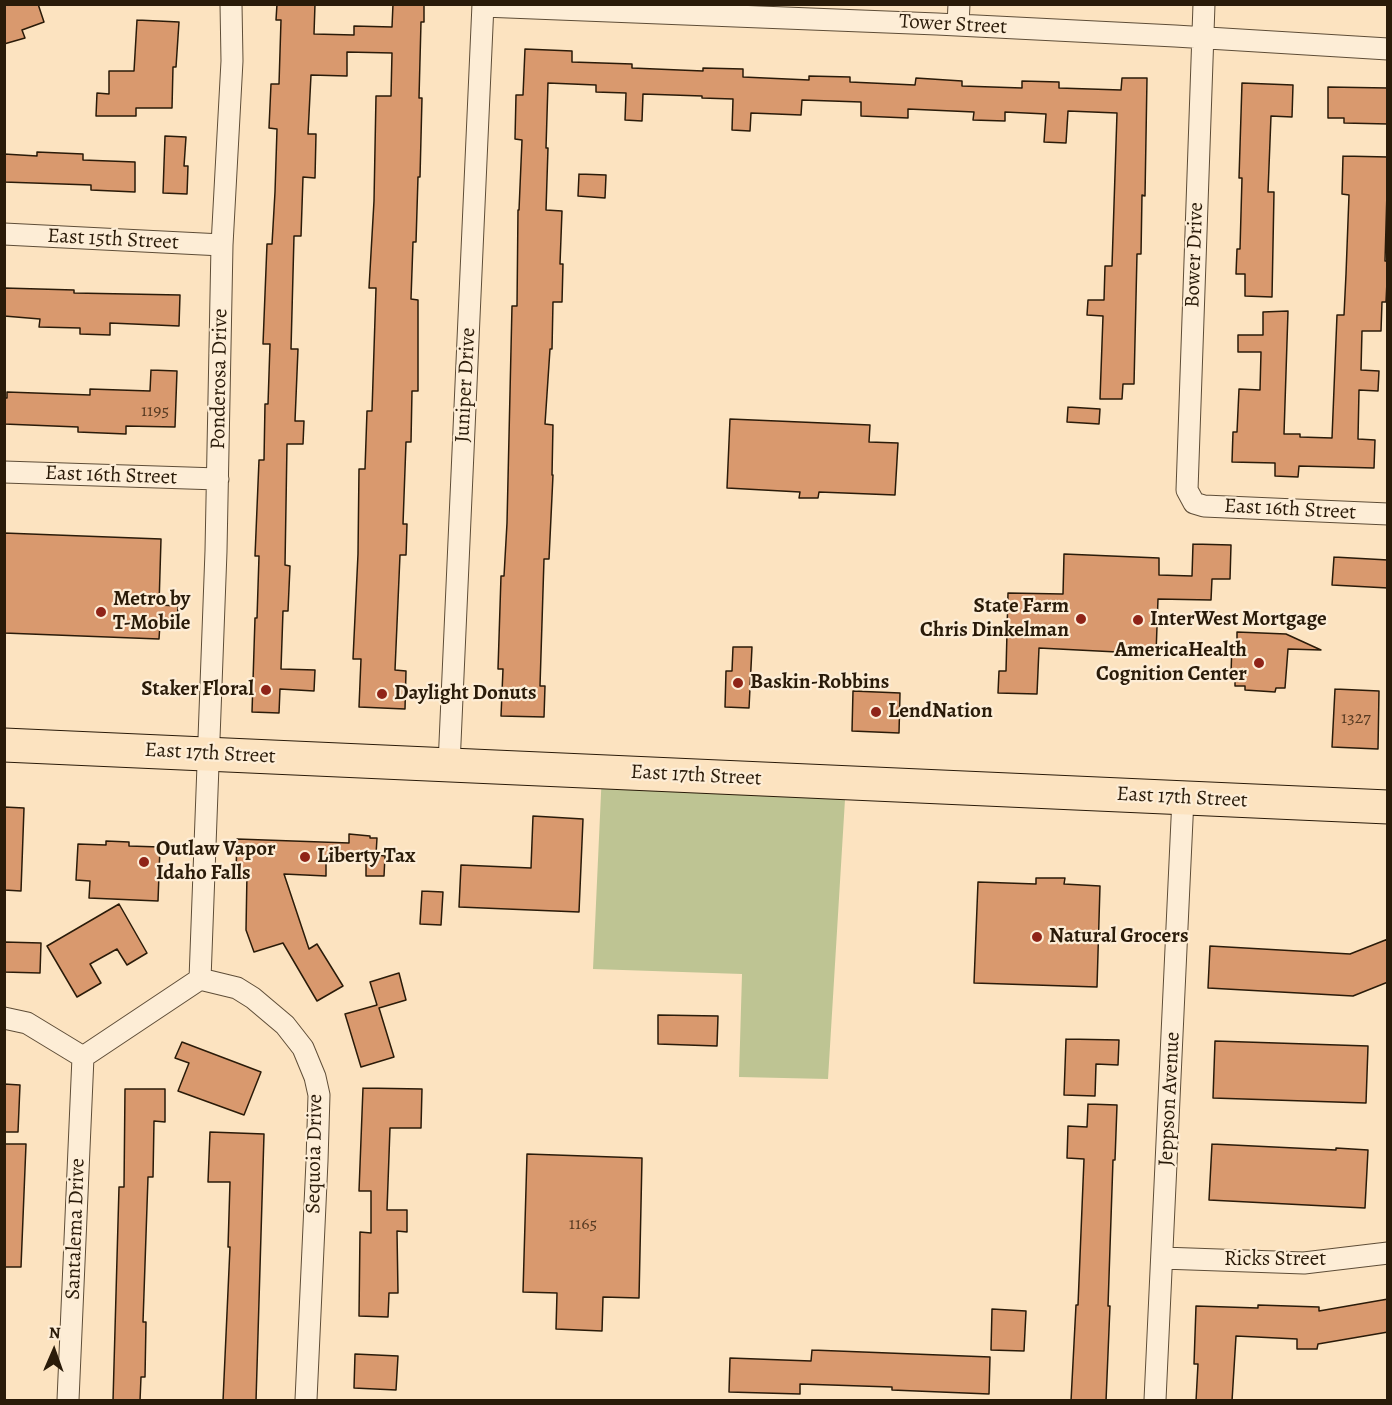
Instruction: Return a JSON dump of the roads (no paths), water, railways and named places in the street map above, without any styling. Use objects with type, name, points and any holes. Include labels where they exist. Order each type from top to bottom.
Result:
[{"type":"main road","name":"East 17th Street","points":[[4,745],[1388,807]]},
{"type":"street","name":"Ponderosa Drive","points":[[207,754],[218,479],[222,245],[232,61],[231,4]]},
{"type":"street","name":"Bower Drive","points":[[1194,503],[1187,490],[1204,4]]},
{"type":"street","name":"Tower Street","points":[[483,5],[959,15],[1202,38],[1388,49]]},
{"type":"street","name":"Juniper Drive","points":[[449,765],[483,5]]},
{"type":"street","name":"East 15th Street","points":[[4,234],[222,245]]},
{"type":"street","name":"East 16th Street","points":[[4,472],[218,479]]},
{"type":"street","name":"East 16th Street","points":[[1194,503],[1204,506],[1388,514]]},
{"type":"street","points":[[4,1018],[27,1023],[83,1057],[200,979],[207,754]]},
{"type":"street","name":"Jeppson Avenue","points":[[1155,1401],[1184,798]]},
{"type":"street","name":"Sequoia Drive","points":[[200,979],[237,988],[261,1004],[285,1025],[303,1048],[315,1077],[319,1095],[306,1401]]},
{"type":"street","name":"Santalema Drive","points":[[68,1401],[83,1057]]},
{"type":"street","name":"Ricks Street","points":[[1162,1258],[1304,1263],[1388,1253]]},
{"type":"place","name":"Metro by T-Mobile","points":[[101,612]]},
{"type":"place","name":"State Farm Chris Dinkelman","points":[[1081,619]]},
{"type":"place","name":"InterWest Mortgage","points":[[1138,620]]},
{"type":"place","name":"AmericaHealth Cognition Center","points":[[1259,663]]},
{"type":"place","name":"Baskin-Robbins","points":[[738,683]]},
{"type":"place","name":"Staker Floral","points":[[266,690]]},
{"type":"place","name":"Daylight Donuts","points":[[382,694]]},
{"type":"place","name":"LendNation","points":[[876,712]]},
{"type":"place","name":"Liberty Tax","points":[[305,857]]},
{"type":"place","name":"Outlaw Vapor Idaho Falls","points":[[144,862]]},
{"type":"place","name":"Natural Grocers","points":[[1037,937]]}]
